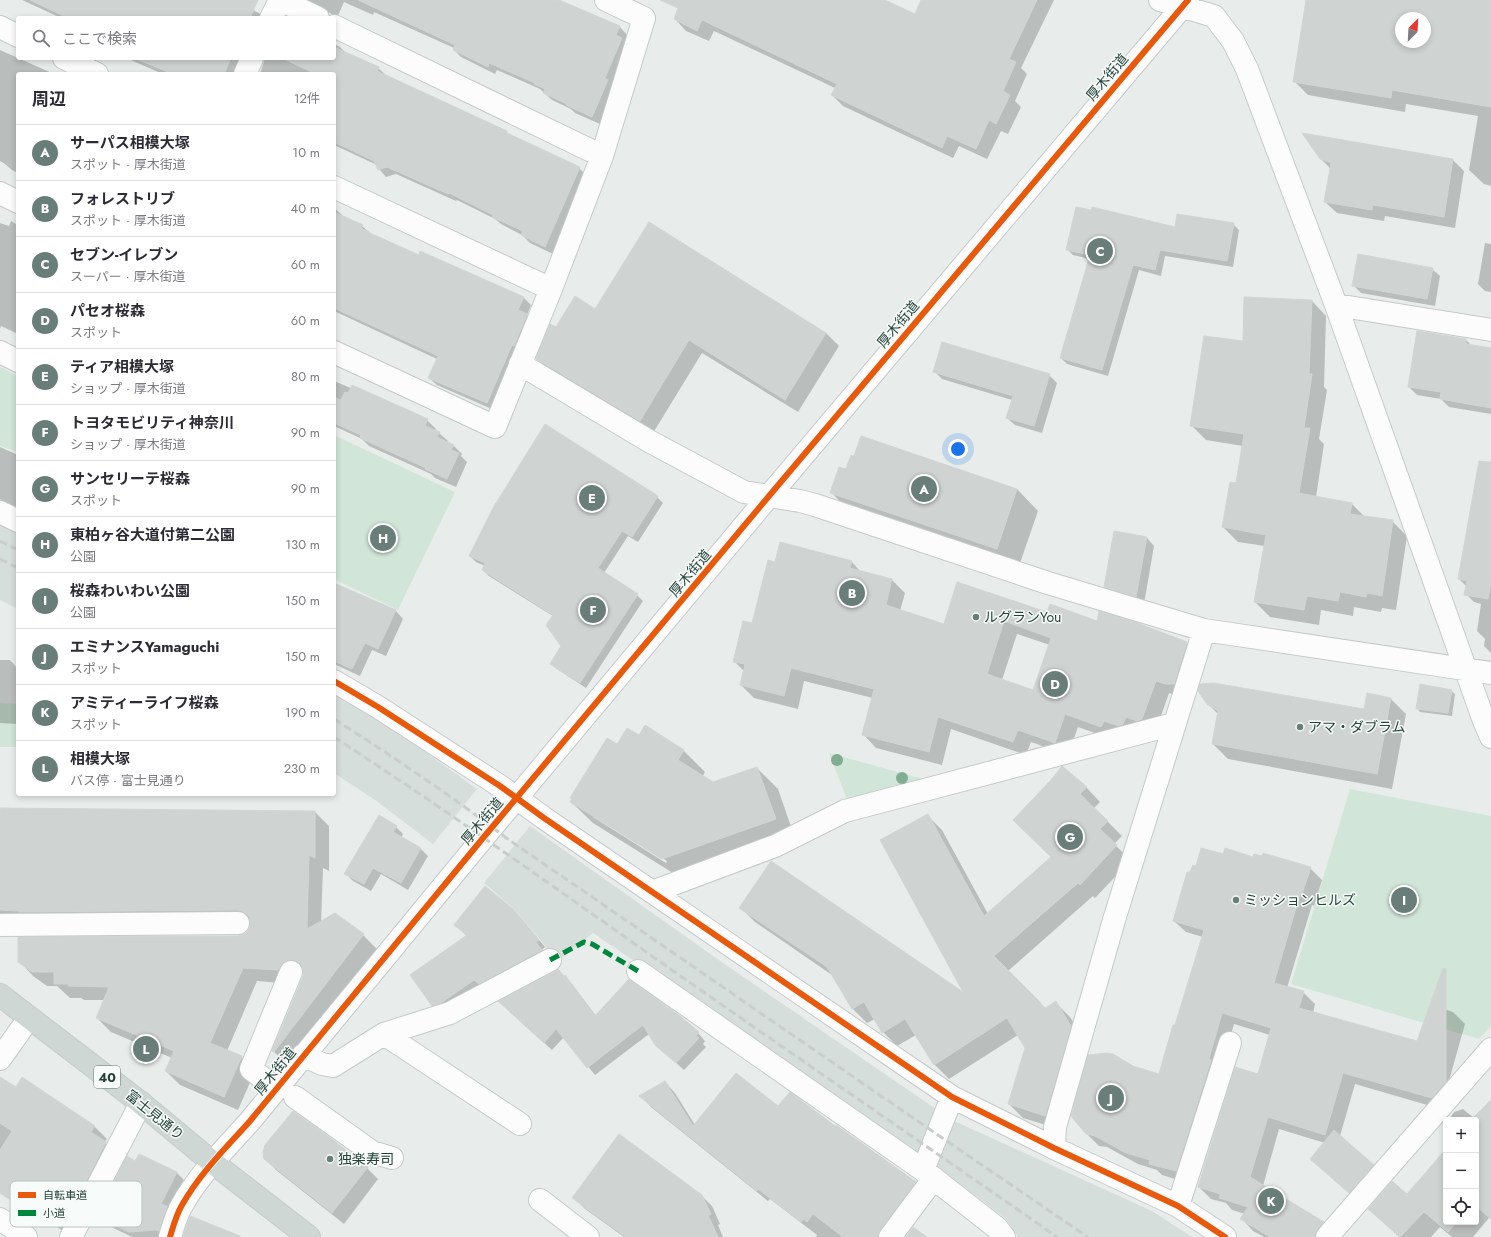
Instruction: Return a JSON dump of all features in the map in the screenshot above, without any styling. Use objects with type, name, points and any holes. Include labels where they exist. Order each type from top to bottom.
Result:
[{"type":"main road","name":"富士見通り","points":[[0,995],[141,1103],[212,1162],[309,1237]]},
{"type":"street","points":[[272,16],[280,0],[314,16]]},
{"type":"street","points":[[336,360],[495,427],[552,289],[602,156],[644,18],[606,0]]},
{"type":"street","points":[[1160,0],[1186,3],[1214,16],[1233,41],[1247,68],[1336,304],[1484,722],[1491,737]]},
{"type":"street","name":"厚木街道","points":[[170,1237],[181,1206],[195,1184],[212,1162],[250,1121],[286,1093],[303,1055],[769,496],[1186,3]]},
{"type":"street","points":[[0,27],[16,35]]},
{"type":"street","points":[[336,27],[602,156]]},
{"type":"street","points":[[68,60],[93,72]]},
{"type":"street","points":[[246,72],[251,60]]},
{"type":"street","points":[[336,188],[552,289]]},
{"type":"street","points":[[0,193],[16,201]]},
{"type":"street","points":[[1336,304],[1491,330]]},
{"type":"street","points":[[0,352],[16,360]]},
{"type":"street","points":[[520,364],[649,441],[744,492],[800,501],[814,505],[1048,583],[1204,630],[1491,674]]},
{"type":"street","points":[[0,512],[16,520]]},
{"type":"street","points":[[1054,1148],[1055,1127],[1114,920],[1204,630]]},
{"type":"street","points":[[336,682],[378,707],[518,798],[535,812],[952,1097],[1054,1148],[1178,1206],[1225,1237]]},
{"type":"street","points":[[652,892],[775,846],[845,811],[1174,724]]},
{"type":"street","points":[[0,925],[238,923]]},
{"type":"street","points":[[303,1055],[322,1064],[333,1066],[384,1034],[450,1013],[550,960]]},
{"type":"street","points":[[638,970],[929,1174],[997,1228],[1004,1237]]},
{"type":"street","points":[[291,972],[251,1069],[372,1152],[392,1158]]},
{"type":"street","points":[[0,1059],[30,1018]]},
{"type":"street","points":[[384,1034],[520,1124]]},
{"type":"street","points":[[1178,1206],[1230,1043]]},
{"type":"street","points":[[1327,1237],[1491,1049]]},
{"type":"street","points":[[890,1237],[929,1174],[952,1097]]},
{"type":"street","points":[[100,1181],[141,1103]]},
{"type":"street","points":[[540,1200],[588,1237]]},
{"type":"street","points":[[0,1219],[10,1226]]},
{"type":"street","points":[[12,1227],[26,1237]]},
{"type":"street","points":[[71,1237],[76,1227]]},
{"type":"shaded area","points":[[0,522],[16,529],[16,608],[0,600]]},
{"type":"shaded area","points":[[336,693],[413,743],[477,789],[433,844],[375,800],[336,774]]},
{"type":"shaded area","points":[[530,826],[723,963],[936,1109],[917,1157],[593,933],[557,962],[514,909],[484,883]]},
{"type":"shaded area","points":[[952,1120],[1152,1211],[1192,1237],[1018,1237],[1005,1218],[937,1166]]},
{"type":"green space","points":[[0,367],[16,375],[16,451],[0,446]]},
{"type":"green space","points":[[336,436],[455,492],[398,610],[336,580]]},
{"type":"green space","points":[[0,703],[16,704],[16,747],[0,747]]},
{"type":"green space","points":[[829,753],[923,779],[848,802]]},
{"type":"green space","points":[[1350,789],[1491,816],[1491,1026],[1479,1039],[1291,984]]},
{"type":"building","points":[[30,0],[258,0],[251,16],[64,16]]},
{"type":"building","points":[[358,0],[559,0],[620,26],[616,35],[622,38],[605,78],[608,80],[592,117],[543,93],[545,89],[534,84],[535,83],[489,63],[488,67],[453,50],[455,45]]},
{"type":"building","points":[[660,0],[885,0],[915,14],[921,0],[1037,0],[1009,59],[1016,62],[1003,91],[1010,95],[996,124],[989,120],[976,149],[947,136],[942,148],[831,95],[837,84],[702,20],[697,31],[674,19],[678,8]]},
{"type":"building","points":[[1306,0],[1491,0],[1491,107],[1392,90],[1391,98],[1293,82]]},
{"type":"building","points":[[336,48],[379,67],[377,71],[507,131],[507,133],[580,167],[545,247],[521,235],[523,231],[492,217],[493,215],[449,193],[448,194],[387,167],[378,170],[374,161],[336,143],[336,72],[312,72],[286,60],[336,60]]},
{"type":"building","points":[[139,60],[230,60],[225,72],[168,72]]},
{"type":"building","points":[[1302,133],[1453,159],[1444,217],[1373,205],[1372,210],[1324,202],[1331,163],[1320,159]]},
{"type":"building","points":[[1076,207],[1091,210],[1092,207],[1175,227],[1177,214],[1234,223],[1227,261],[1160,250],[1155,270],[1133,265],[1102,370],[1060,358],[1090,255],[1066,250]]},
{"type":"building","points":[[336,213],[363,225],[361,228],[372,234],[419,255],[420,251],[524,297],[518,310],[527,314],[514,346],[512,345],[487,403],[428,378],[438,356],[336,309]]},
{"type":"building","points":[[649,222],[826,333],[785,400],[689,340],[640,421],[536,359],[550,324],[556,327],[575,296],[595,309]]},
{"type":"building","points":[[1358,254],[1433,268],[1427,299],[1352,286]]},
{"type":"building","points":[[1244,297],[1312,300],[1309,374],[1312,374],[1304,428],[1310,428],[1299,493],[1352,503],[1350,514],[1393,520],[1382,596],[1367,593],[1366,597],[1340,592],[1338,601],[1307,596],[1304,610],[1254,602],[1266,535],[1222,527],[1230,482],[1236,483],[1244,434],[1190,426],[1204,336],[1243,341]]},
{"type":"building","points":[[1417,331],[1466,339],[1466,344],[1491,348],[1491,408],[1440,399],[1441,392],[1408,387]]},
{"type":"building","points":[[942,342],[1050,374],[1034,426],[1006,418],[1013,396],[933,372]]},
{"type":"building","points":[[352,385],[428,419],[425,426],[440,432],[437,437],[454,445],[451,450],[459,453],[447,479],[360,438],[361,435],[336,424],[336,398],[341,400],[345,392],[348,393]]},
{"type":"building","points":[[545,424],[658,496],[632,537],[622,531],[598,568],[638,594],[580,683],[550,664],[561,646],[546,625],[553,615],[482,570],[485,563],[469,556],[493,508]]},
{"type":"building","points":[[861,436],[1017,489],[997,549],[830,493],[839,467],[846,469],[851,455],[854,456]]},
{"type":"building","points":[[1479,461],[1491,462],[1491,582],[1488,599],[1464,595],[1467,581],[1458,579]]},
{"type":"building","points":[[1114,531],[1147,537],[1136,597],[1104,587]]},
{"type":"building","points":[[780,542],[852,561],[850,568],[892,579],[886,605],[944,624],[957,582],[1047,612],[1050,604],[1097,621],[1099,611],[1132,621],[1187,642],[1174,684],[1165,684],[1156,681],[1142,719],[1137,721],[1126,717],[1123,724],[1119,726],[1104,721],[1101,727],[1065,714],[1055,743],[1018,730],[1013,742],[938,717],[929,752],[862,735],[874,689],[791,668],[784,696],[740,685],[745,664],[733,662],[743,621],[752,623],[768,560],[775,562]],"holes":[[[1004,621],[1051,638],[1033,690],[987,674]]]},
{"type":"building","points":[[336,584],[396,610],[378,649],[365,643],[352,669],[336,662]]},
{"type":"building","name":"アマ・ダブラム","points":[[1214,683],[1364,709],[1367,693],[1391,698],[1377,774],[1212,744],[1218,711],[1207,704],[1198,691],[1200,684]]},
{"type":"building","points":[[1420,684],[1452,690],[1448,713],[1416,709]]},
{"type":"building","points":[[645,725],[684,750],[678,760],[713,782],[757,767],[776,819],[662,859],[570,802],[572,799],[570,798],[607,738],[617,744],[627,728],[639,735]]},
{"type":"building","points":[[1062,766],[1087,787],[1080,794],[1108,821],[1100,829],[1117,845],[1080,885],[1078,883],[994,956],[1040,1002],[1044,1009],[1056,1001],[1071,1026],[1045,1116],[1008,1104],[1025,1048],[1007,1018],[934,1065],[905,1019],[882,1033],[864,1002],[852,1009],[827,967],[739,908],[771,861],[963,992],[880,840],[928,814],[984,916],[1051,857],[1013,820],[1051,780]]},
{"type":"building","points":[[0,808],[315,811],[315,858],[309,855],[307,929],[335,913],[364,934],[274,1052],[272,1051],[303,977],[301,964],[295,960],[290,960],[283,962],[278,970],[243,968],[210,1043],[242,1056],[224,1097],[165,1071],[174,1051],[96,1018],[109,987],[68,986],[69,984],[54,984],[54,972],[32,972],[18,962],[18,937],[238,936],[245,934],[249,929],[249,916],[238,910],[19,912],[0,910]]},
{"type":"building","points":[[379,815],[397,826],[393,832],[421,848],[401,883],[373,868],[364,884],[344,874]]},
{"type":"building","points":[[1201,848],[1223,854],[1225,848],[1253,857],[1254,854],[1262,856],[1263,853],[1311,867],[1302,894],[1300,894],[1274,983],[1304,991],[1299,1008],[1417,1041],[1443,968],[1446,969],[1446,1082],[1432,1098],[1343,1073],[1325,1135],[1268,1117],[1250,1177],[1324,1222],[1317,1229],[1315,1237],[1270,1237],[1240,1219],[1248,1207],[1219,1198],[1220,1194],[1198,1187],[1235,1067],[1258,1074],[1271,1028],[1222,1013],[1209,1059],[1211,1060],[1176,1171],[1149,1164],[1150,1160],[1126,1153],[1095,1136],[1086,1134],[1071,1116],[1088,1055],[1107,1053],[1113,1054],[1133,1066],[1159,1074],[1173,1025],[1175,1025],[1204,930],[1173,921],[1187,872],[1190,872],[1193,865],[1196,866]]},
{"type":"building","points":[[485,886],[513,909],[539,940],[536,942],[542,950],[479,984],[474,980],[441,1003],[432,1006],[410,975],[467,935],[454,925]]},
{"type":"building","points":[[558,969],[564,976],[565,975],[595,1016],[629,979],[680,1016],[699,1032],[696,1036],[699,1038],[676,1063],[655,1045],[643,1025],[587,1068],[556,1029],[544,1043],[498,1001]]},
{"type":"building","points":[[736,1073],[778,1106],[790,1092],[835,1126],[836,1125],[916,1182],[880,1230],[878,1237],[843,1237],[813,1214],[807,1222],[803,1219],[801,1222],[758,1189],[757,1191],[639,1096],[665,1081],[693,1126]]},
{"type":"building","points":[[0,1077],[16,1087],[22,1077],[95,1126],[91,1132],[106,1142],[86,1181],[10,1181],[10,1200],[0,1193],[0,1150],[12,1131],[0,1123]]},
{"type":"building","points":[[1491,1100],[1491,1219],[1479,1209],[1479,1117],[1474,1117]]},
{"type":"building","points":[[293,1111],[368,1167],[332,1213],[264,1159],[263,1152],[265,1145]]},
{"type":"building","points":[[1334,1130],[1374,1165],[1349,1193],[1310,1159]]},
{"type":"building","points":[[619,1134],[702,1195],[711,1214],[708,1215],[718,1237],[626,1237],[572,1198]]},
{"type":"building","points":[[1443,1152],[1443,1225],[1454,1225],[1448,1232],[1424,1212],[1400,1237],[1368,1209],[1392,1181],[1407,1194]]},
{"type":"building","points":[[139,1154],[177,1172],[161,1204],[167,1206],[159,1231],[129,1232],[119,1227],[142,1227],[142,1181],[114,1181],[127,1156],[135,1161]]},
{"type":"building","points":[[190,1216],[240,1236],[240,1237],[183,1237]]},
{"type":"building","points":[[913,1227],[927,1237],[906,1237]]},
{"type":"railway","points":[[0,541],[16,549]]},
{"type":"railway","points":[[0,559],[16,567]]},
{"type":"railway","points":[[336,720],[423,778],[509,840],[1088,1237]]},
{"type":"railway","points":[[336,738],[461,822],[717,1002],[1057,1237]]},
{"type":"marked path","points":[[550,960],[584,942],[592,944],[638,971]]},
{"type":"cycle path","points":[[170,1237],[180,1209],[189,1193],[205,1171],[250,1121],[483,838],[769,496],[1188,0]]},
{"type":"cycle path","points":[[336,682],[378,707],[500,786],[544,818],[952,1097],[1054,1148],[1178,1206],[1225,1237]]},
{"type":"place","name":"セブン-イレブン","points":[[1100,251]]},
{"type":"place","name":"サーパス相模大塚","points":[[924,489]]},
{"type":"place","name":"ティア相模大塚","points":[[592,498]]},
{"type":"place","name":"東柏ヶ谷大道付第二公園","points":[[383,538]]},
{"type":"place","name":"フォレストリブ","points":[[852,593]]},
{"type":"place","name":"トヨタモビリティ神奈川","points":[[593,610]]},
{"type":"place","name":"ルグランYou","points":[[976,617]]},
{"type":"place","name":"パセオ桜森","points":[[1055,684]]},
{"type":"place","name":"アマ・ダブラム","points":[[1300,727]]},
{"type":"place","name":"サンセリーテ桜森","points":[[1070,837]]},
{"type":"place","name":"ミッションヒルズ","points":[[1236,900]]},
{"type":"place","name":"桜森わいわい公園","points":[[1404,900]]},
{"type":"place","name":"相模大塚","points":[[146,1049]]},
{"type":"place","name":"エミナンスYamaguchi","points":[[1111,1098]]},
{"type":"place","name":"独楽寿司","points":[[330,1159]]},
{"type":"place","name":"アミティーライフ桜森","points":[[1271,1201]]}]
